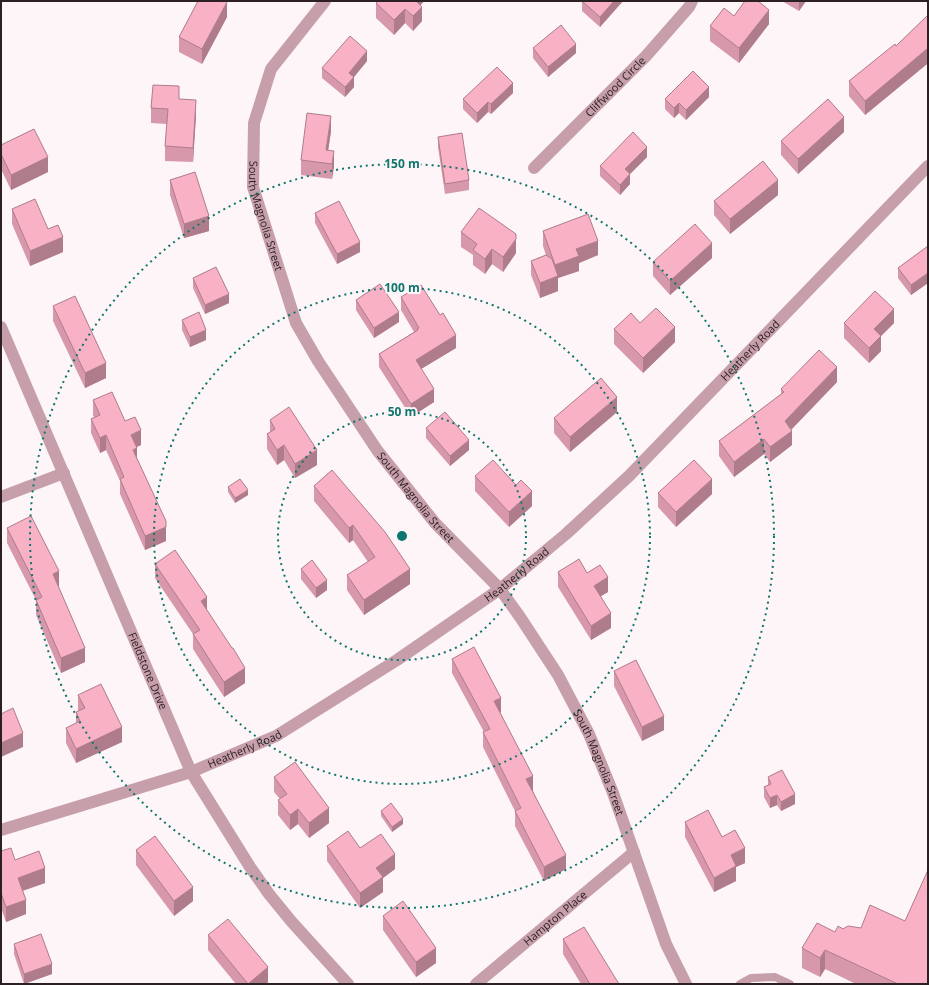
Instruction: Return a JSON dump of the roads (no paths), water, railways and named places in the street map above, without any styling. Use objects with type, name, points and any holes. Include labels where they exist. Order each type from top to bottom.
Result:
[{"type":"street","name":"South Magnolia Street","points":[[325,1],[271,69],[254,123],[253,187],[296,323],[318,361],[377,450],[435,523],[500,589],[558,675],[589,734],[613,793],[666,944],[686,984]]},
{"type":"street","name":"Cliffwood Circle","points":[[534,168],[646,56],[689,7],[692,1]]},
{"type":"street","name":"Heatherly Road","points":[[1,830],[191,772],[276,736],[397,660],[500,589],[566,534],[629,476],[928,166]]},
{"type":"street","name":"Fieldstone Drive","points":[[1,328],[191,772],[268,894],[291,922],[348,984]]},
{"type":"street","points":[[1,497],[64,473]]},
{"type":"street","name":"Hampton Place","points":[[476,984],[634,852]]},
{"type":"lane","points":[[740,984],[751,978],[776,977],[790,984]]}]
